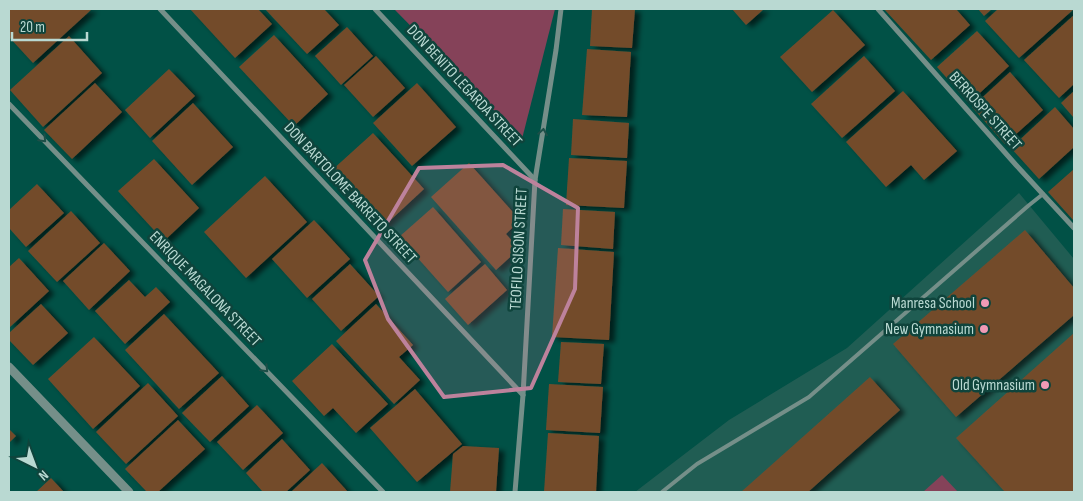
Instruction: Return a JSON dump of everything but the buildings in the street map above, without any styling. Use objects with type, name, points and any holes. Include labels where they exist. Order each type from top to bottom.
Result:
[{"type":"street","name":"DON BARTOLOME BARRETO STREET","points":[[160,9],[522,395]]},
{"type":"street","name":"DON BENITO LEGARDA STREET","points":[[375,9],[535,180]]},
{"type":"street","name":"TEOFILO SISON STREET","points":[[515,492],[535,180],[561,9]]},
{"type":"street","name":"BERROSPE STREET","points":[[878,9],[1074,228]]},
{"type":"street","name":"ENRIQUE MAGALONA STREET","points":[[9,104],[383,492]]},
{"type":"street","points":[[9,367],[129,492]]},
{"type":"lane","points":[[662,492],[697,464],[809,397],[1043,194]]},
{"type":"highlighted area","points":[[503,165],[578,208],[575,289],[531,388],[444,397],[388,319],[365,260],[419,168]]},
{"type":"shaded area","points":[[394,9],[555,9],[522,139]]},
{"type":"shaded area","name":"Manresa School","points":[[1019,193],[1074,259],[1074,492],[635,492],[729,420],[847,348]]},
{"type":"shaded area","points":[[942,475],[958,492],[923,492]]},
{"type":"place","name":"Manresa School","points":[[985,303]]},
{"type":"place","name":"New Gymnasium","points":[[984,329]]},
{"type":"place","name":"Old Gymnasium","points":[[1045,385]]}]
